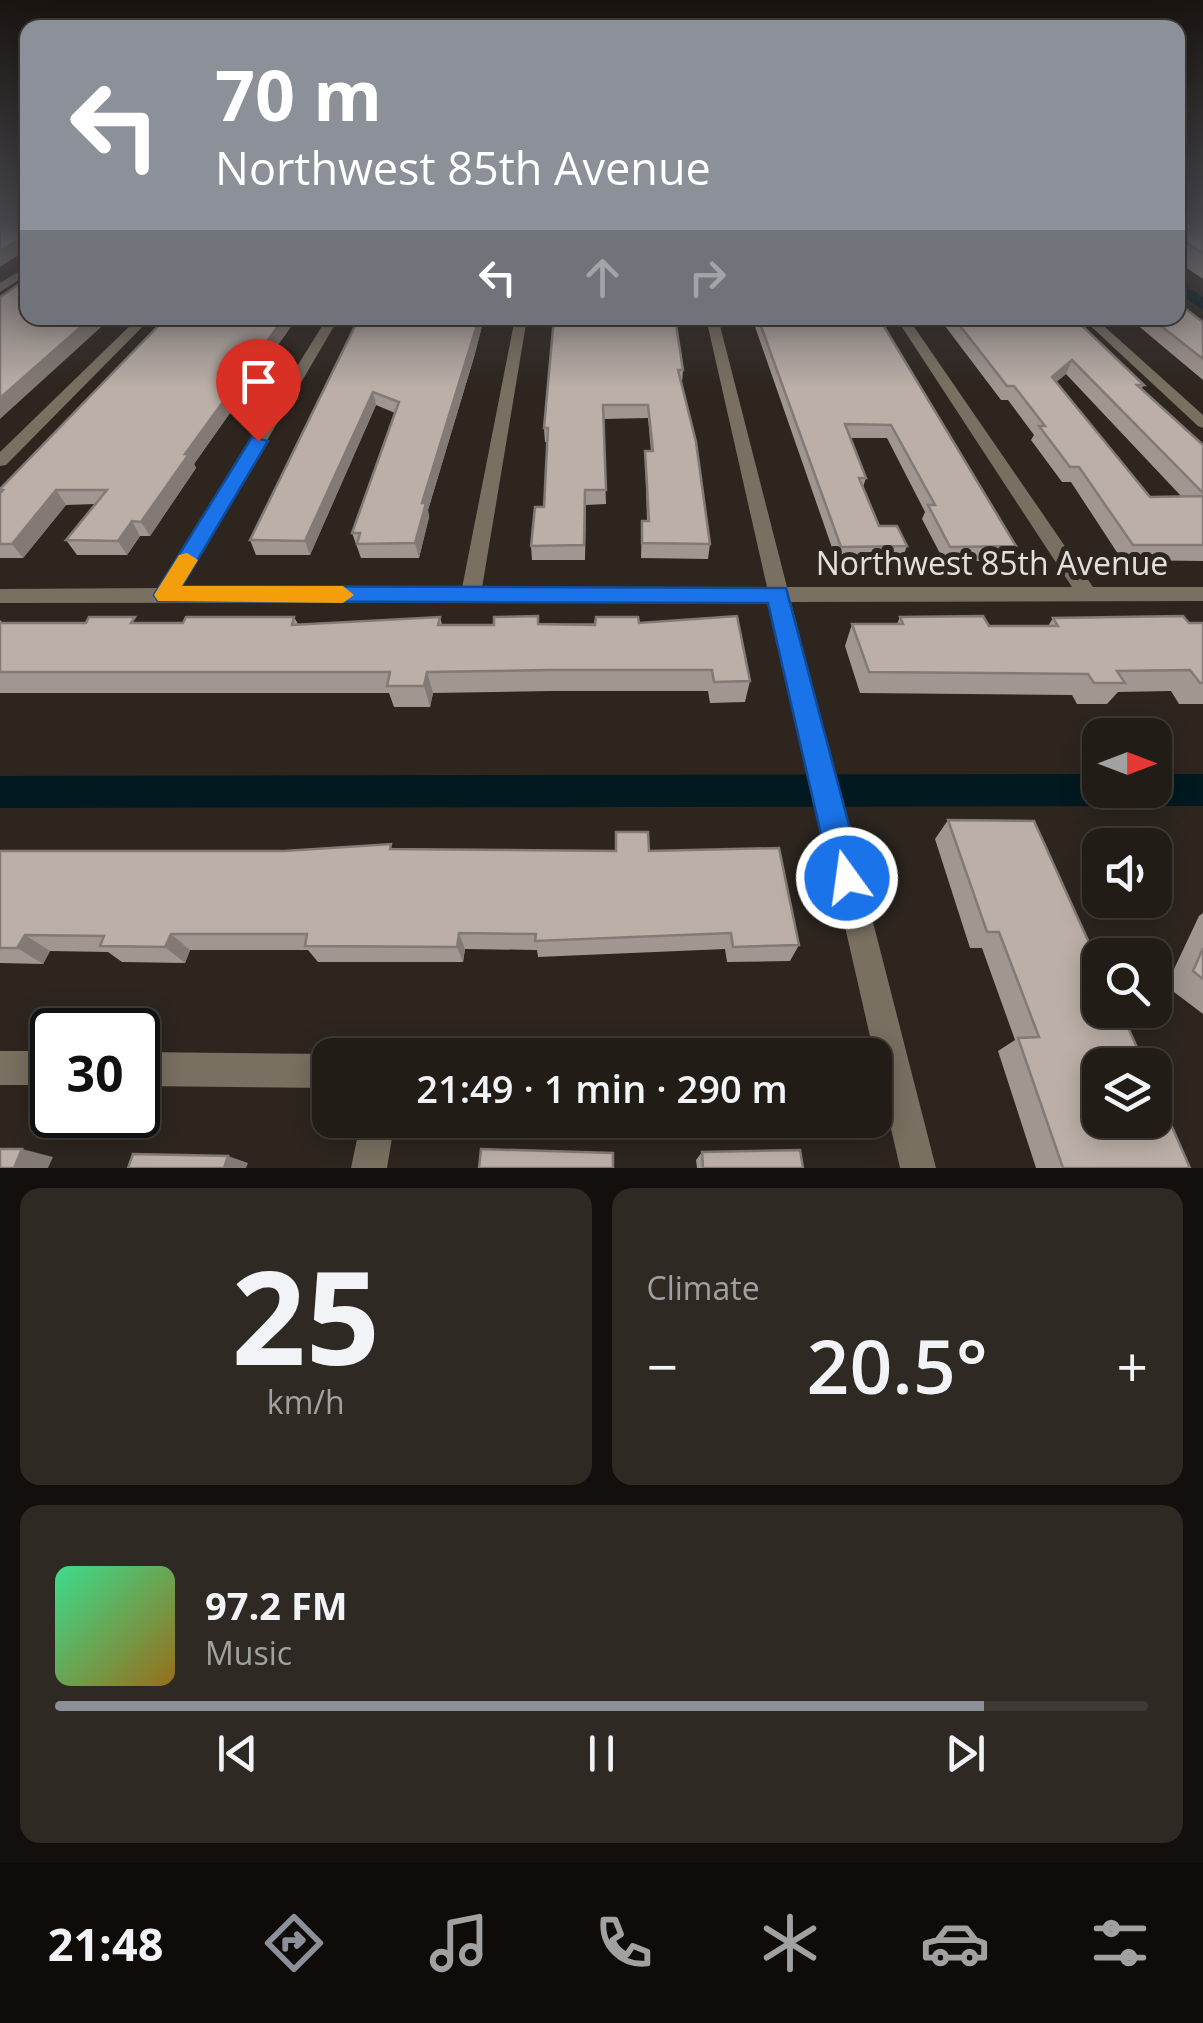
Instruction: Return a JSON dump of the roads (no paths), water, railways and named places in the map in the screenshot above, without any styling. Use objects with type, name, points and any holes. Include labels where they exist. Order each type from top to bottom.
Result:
[{"type":"street","points":[[0,461],[138,325]]},
{"type":"street","points":[[166,595],[328,325]]},
{"type":"street","points":[[471,595],[520,325]]},
{"type":"street","points":[[714,325],[829,804],[878,1038]]},
{"type":"street","points":[[907,325],[1089,596]]},
{"type":"street","points":[[1096,325],[1203,423]]},
{"type":"street","name":"Northwest 85th Avenue","points":[[0,596],[1203,594]]},
{"type":"street","points":[[0,1068],[30,1068]]},
{"type":"street","points":[[160,1069],[312,1071]]},
{"type":"street","points":[[892,1088],[918,1168]]},
{"type":"street","points":[[369,1168],[375,1138]]},
{"type":"waterway","points":[[1185,291],[1203,305]]},
{"type":"waterway","points":[[0,792],[1203,790]]}]
